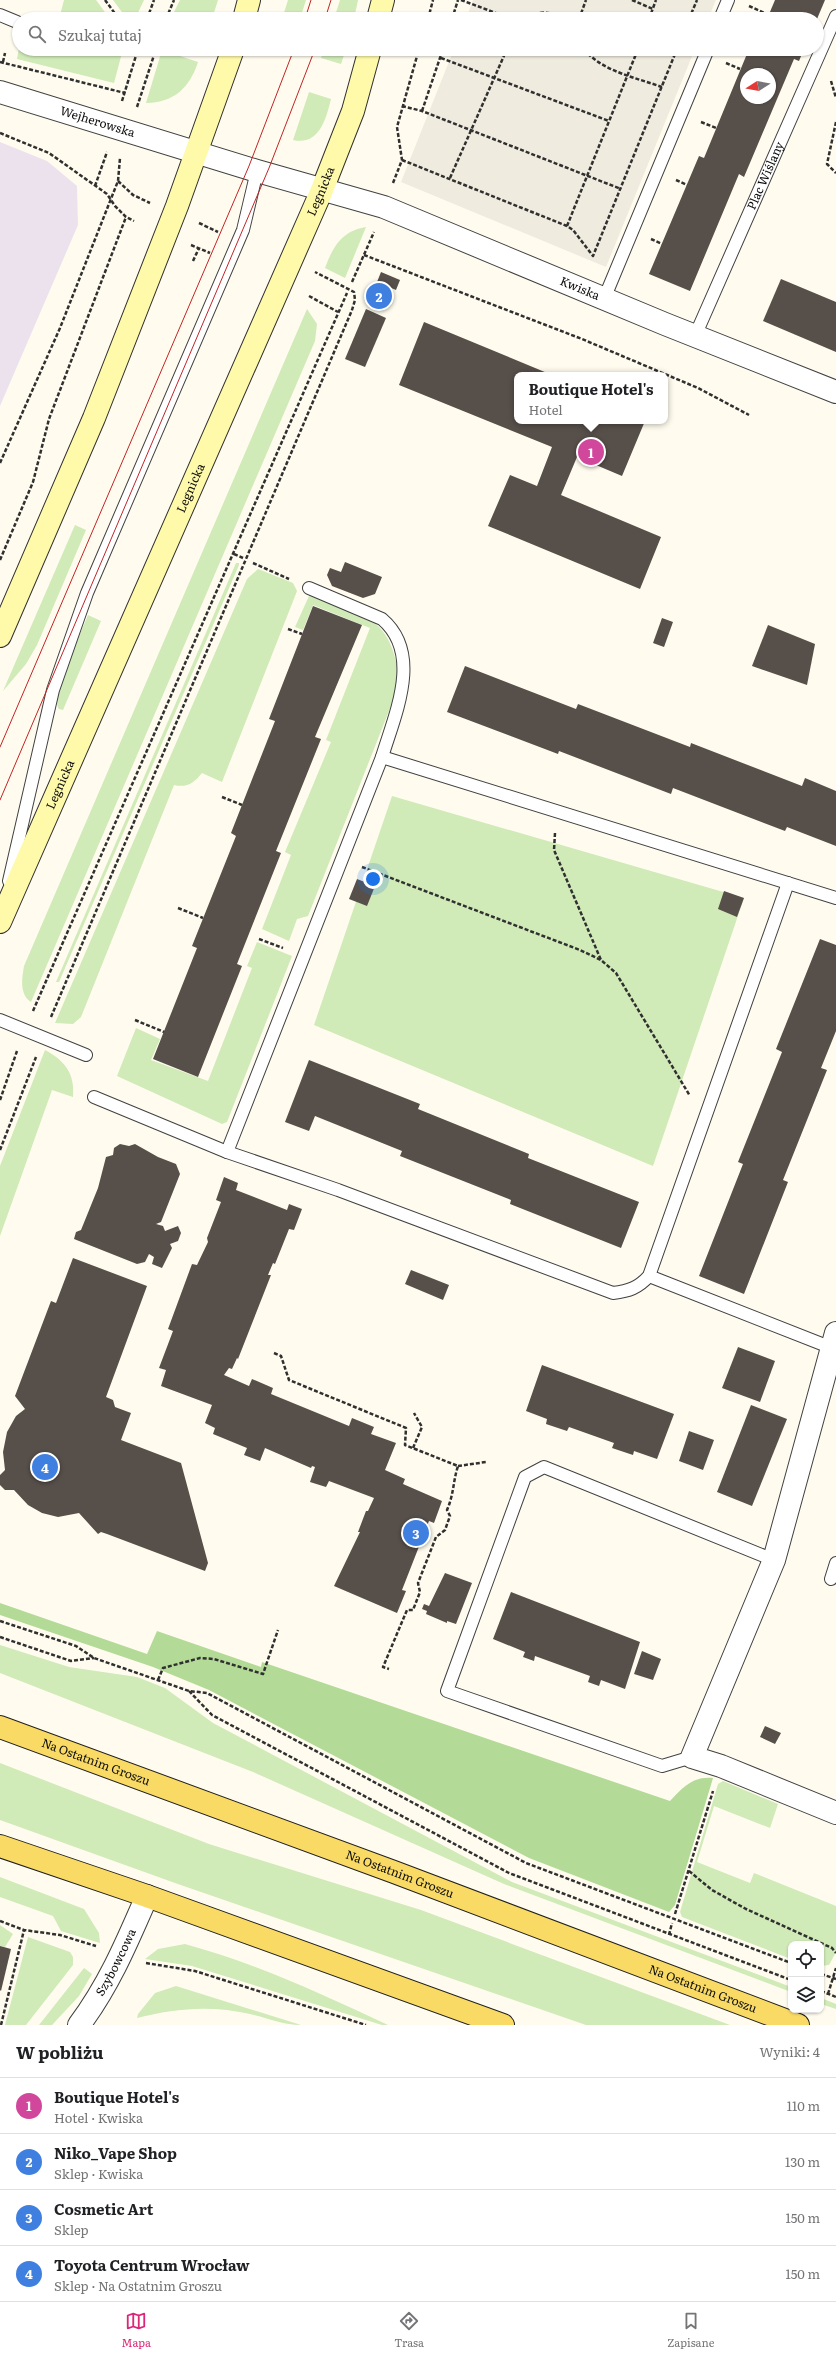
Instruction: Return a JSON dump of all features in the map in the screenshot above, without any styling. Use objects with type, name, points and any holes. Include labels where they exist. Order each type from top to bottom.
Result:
[{"type":"main road","points":[[246,12],[249,0]]},
{"type":"main road","points":[[380,12],[383,0]]},
{"type":"main road","points":[[0,636],[94,418],[166,235],[230,56]]},
{"type":"main road","name":"Legnicka","points":[[0,922],[322,190],[353,110],[368,56]]},
{"type":"main road","name":"Na Ostatnim Groszu","points":[[0,1727],[394,1872],[798,2025]]},
{"type":"main road","points":[[0,1846],[147,1896],[503,2025]]},
{"type":"street","name":"Wejherowska","points":[[0,92],[256,171]]},
{"type":"street","name":"Kwiska","points":[[256,171],[384,208],[604,299],[836,392]]},
{"type":"street","points":[[834,1340],[774,1560],[692,1757],[720,1766],[836,1813]]},
{"type":"street","name":"Szybowcowa","points":[[80,2025],[99,1999],[113,1972],[147,1896]]},
{"type":"lane","points":[[723,12],[728,0]]},
{"type":"lane","points":[[0,15],[12,20]]},
{"type":"lane","name":"Plac Wiślany","points":[[824,43],[836,16]]},
{"type":"lane","points":[[604,299],[705,56]]},
{"type":"lane","name":"Plac Wiślany","points":[[695,336],[818,56]]},
{"type":"lane","points":[[0,922],[56,682],[87,593],[243,230],[256,171]]},
{"type":"lane","points":[[227,1152],[341,858],[382,757],[403,686],[402,658],[399,639],[391,626],[382,618],[309,588]]},
{"type":"lane","points":[[382,757],[836,898]]},
{"type":"lane","points":[[94,1097],[227,1152],[345,1192],[613,1293],[628,1291],[640,1286],[649,1276],[706,1108],[788,883]]},
{"type":"lane","points":[[0,1020],[86,1055]]},
{"type":"lane","points":[[649,1276],[834,1340]]},
{"type":"lane","points":[[692,1757],[662,1766],[447,1690],[525,1477],[544,1467],[774,1560]]},
{"type":"lane","points":[[831,1579],[836,1562]]},
{"type":"path","points":[[105,0],[114,12]]},
{"type":"path","points":[[150,12],[154,0]]},
{"type":"path","points":[[169,12],[174,0]]},
{"type":"path","points":[[430,12],[433,0]]},
{"type":"path","points":[[454,12],[458,0]]},
{"type":"path","points":[[461,0],[493,12]]},
{"type":"path","points":[[582,12],[586,0]]},
{"type":"path","points":[[632,0],[653,9]]},
{"type":"path","points":[[652,12],[656,0]]},
{"type":"path","points":[[692,12],[697,0]]},
{"type":"path","points":[[744,4],[762,12]]},
{"type":"path","points":[[5,53],[1,62],[126,93]]},
{"type":"path","points":[[122,101],[126,93],[136,56]]},
{"type":"path","points":[[138,104],[154,56]]},
{"type":"path","points":[[392,186],[402,160],[397,127],[417,56]]},
{"type":"path","points":[[450,178],[492,77],[503,56]]},
{"type":"path","points":[[592,56],[598,61],[628,75],[662,87]]},
{"type":"path","points":[[567,226],[588,177],[635,56]]},
{"type":"path","points":[[402,160],[567,226],[573,230],[593,256],[674,56]]},
{"type":"path","points":[[422,111],[441,58],[609,122]]},
{"type":"path","points":[[722,62],[740,69]]},
{"type":"path","points":[[402,106],[422,111],[621,189]]},
{"type":"path","points":[[698,121],[716,128]]},
{"type":"path","points":[[836,122],[827,164],[836,173]]},
{"type":"path","points":[[0,133],[49,153],[95,186],[111,199],[126,217],[134,221]]},
{"type":"path","points":[[95,186],[109,147]]},
{"type":"path","points":[[0,463],[60,328],[111,199],[118,181],[118,166],[121,156]]},
{"type":"path","points":[[674,180],[687,185]]},
{"type":"path","points":[[118,181],[139,198]]},
{"type":"path","points":[[0,560],[33,482],[49,419],[126,217]]},
{"type":"path","points":[[352,282],[375,228]]},
{"type":"path","points":[[650,239],[662,244]]},
{"type":"path","points":[[193,261],[199,248]]},
{"type":"path","points":[[364,255],[582,339],[660,372]]},
{"type":"path","points":[[49,1021],[352,310],[355,300],[354,292],[319,274]]},
{"type":"path","points":[[33,1012],[347,293]]},
{"type":"path","points":[[309,296],[338,312]]},
{"type":"path","points":[[668,375],[698,388],[749,415]]},
{"type":"path","points":[[234,554],[243,558]]},
{"type":"path","points":[[253,563],[309,588]]},
{"type":"path","points":[[288,629],[302,634]]},
{"type":"path","points":[[222,797],[242,805]]},
{"type":"path","points":[[556,812],[554,850],[601,960]]},
{"type":"path","points":[[341,858],[580,950],[601,960],[616,973],[691,1098],[706,1108]]},
{"type":"path","points":[[178,908],[203,918]]},
{"type":"path","points":[[259,939],[303,956]]},
{"type":"path","points":[[135,1020],[164,1032]]},
{"type":"path","points":[[0,1100],[17,1051]]},
{"type":"path","points":[[0,1150],[36,1055]]},
{"type":"path","points":[[274,1353],[281,1356],[289,1380],[406,1428],[405,1445],[458,1466],[486,1462]]},
{"type":"path","points":[[413,1448],[422,1426],[414,1413]]},
{"type":"path","points":[[389,1669],[383,1667],[407,1610],[413,1610],[420,1592],[418,1583],[436,1537],[445,1530],[450,1516],[447,1510],[454,1493],[454,1478],[458,1466]]},
{"type":"path","points":[[0,1620],[76,1646],[94,1658],[189,1691],[207,1693],[526,1863],[788,1962]]},
{"type":"path","points":[[158,1680],[163,1668],[200,1658],[214,1659],[263,1674],[278,1630]]},
{"type":"path","points":[[0,1637],[71,1661],[94,1658]]},
{"type":"path","points":[[189,1691],[212,1715],[509,1873],[788,1979]]},
{"type":"path","points":[[675,1914],[715,1785]]},
{"type":"path","points":[[689,1870],[712,1890],[746,1909],[832,1948],[836,1953]]},
{"type":"path","points":[[0,1921],[24,1930],[60,1935],[97,1947]]},
{"type":"path","points":[[669,1935],[672,1923]]},
{"type":"path","points":[[1,2025],[24,1930]]},
{"type":"path","points":[[145,1963],[195,1971],[366,2025]]},
{"type":"path","points":[[828,1994],[834,1979],[836,1968]]},
{"type":"path","points":[[824,1975],[834,1979]]},
{"type":"path","points":[[824,1992],[836,1997]]},
{"type":"shaded area","points":[[473,0],[716,0],[711,12],[469,12]]},
{"type":"shaded area","points":[[451,56],[692,56],[606,267],[401,182]]},
{"type":"shaded area","points":[[0,142],[47,161],[77,186],[78,225],[0,406]]},
{"type":"green space","points":[[64,0],[96,0],[105,12],[61,12]]},
{"type":"green space","points":[[113,0],[144,0],[138,12],[122,12]]},
{"type":"green space","points":[[180,0],[218,0],[214,12],[174,12]]},
{"type":"green space","points":[[288,0],[306,0],[302,12],[284,12]]},
{"type":"green space","points":[[340,0],[358,0],[355,12],[336,12]]},
{"type":"green space","points":[[18,56],[121,56],[114,83],[17,59]]},
{"type":"green space","points":[[160,56],[180,56],[198,62],[195,71],[180,92],[165,100],[146,103]]},
{"type":"green space","points":[[322,56],[344,56],[341,64],[321,58]]},
{"type":"green space","points":[[309,92],[331,99],[327,115],[320,129],[315,135],[302,141],[293,140]]},
{"type":"green space","points":[[366,227],[345,278],[325,268],[335,246],[345,236],[358,229]]},
{"type":"green space","points":[[307,309],[317,324],[315,341],[31,1002],[27,999],[22,986],[24,966]]},
{"type":"green space","points":[[75,525],[86,530],[37,645],[26,664],[3,691]]},
{"type":"green space","points":[[236,563],[239,563],[239,565],[59,982],[56,982]]},
{"type":"green space","points":[[258,569],[293,583],[297,591],[222,782],[202,773],[190,784],[183,786],[174,785],[81,1017],[73,1024],[55,1023],[247,579]]},
{"type":"green space","points":[[314,594],[350,608],[375,623],[384,633],[391,645],[400,683],[308,916],[297,919],[289,941],[262,929],[291,855],[285,852],[331,742],[326,740],[370,628],[313,605],[303,630],[295,627],[309,596]]},
{"type":"green space","points":[[88,615],[101,621],[63,710],[59,709],[57,702],[63,678]]},
{"type":"green space","points":[[392,796],[744,898],[653,1166],[314,1025]]},
{"type":"green space","points":[[257,942],[292,956],[227,1122],[222,1124],[117,1076],[136,1028],[160,1039],[151,1060],[208,1081],[252,968],[247,966]]},
{"type":"green space","points":[[45,1050],[63,1063],[70,1074],[73,1097],[52,1090],[0,1236],[0,1166]]},
{"type":"green space","points":[[0,1603],[147,1654],[157,1631],[261,1667],[262,1662],[670,1801],[679,1791],[694,1781],[713,1778],[675,1905],[669,1912],[529,1858],[209,1690],[153,1667],[0,1615]]},
{"type":"green space","points":[[0,1645],[69,1667],[137,1677],[165,1688],[213,1723],[512,1882],[788,1986],[788,1991],[504,1884],[253,1772],[0,1673]]},
{"type":"green space","points":[[0,1763],[209,1844],[421,1910],[730,2025],[586,2025],[175,1883],[0,1820]]},
{"type":"green space","points":[[723,1781],[778,1804],[770,1828],[714,1806],[697,1862],[750,1883],[754,1873],[836,1906],[836,1952],[829,1965],[824,1966],[824,1941],[788,1941],[788,1958],[682,1917],[680,1912],[718,1784]]},
{"type":"green space","points":[[0,1877],[84,1909],[99,1933],[100,1943],[61,1931],[53,1916],[0,1897]]},
{"type":"green space","points":[[0,1925],[13,1934],[5,1947],[0,1946]]},
{"type":"green space","points":[[28,1937],[70,1952],[73,1957],[73,1965],[26,2025],[5,2025]]},
{"type":"green space","points":[[185,1944],[237,1960],[263,1970],[388,2025],[382,2025],[192,1966],[145,1959],[158,1949]]},
{"type":"green space","points":[[84,1968],[92,1974],[79,1996],[52,2025],[39,2025]]},
{"type":"green space","points":[[176,1986],[301,2025],[282,2023],[236,2011],[222,2009],[179,2010],[137,2018],[138,2014],[155,1993]]},
{"type":"green space","points":[[824,1999],[836,2004],[836,2009],[824,2005]]},
{"type":"building","points":[[775,0],[825,0],[820,12],[770,12]]},
{"type":"building","points":[[746,56],[801,56],[799,61],[794,59],[776,101],[776,68],[741,68]]},
{"type":"building","points":[[740,71],[740,104],[775,104],[744,177],[739,174],[690,291],[649,274],[699,156],[704,158]]},
{"type":"building","points":[[381,272],[400,280],[396,290],[377,282]]},
{"type":"building","points":[[781,279],[836,302],[836,352],[763,321]]},
{"type":"building","points":[[375,286],[387,291],[379,308],[367,303]]},
{"type":"building","points":[[366,309],[386,318],[365,367],[345,359]]},
{"type":"building","points":[[424,322],[545,372],[514,372],[514,424],[644,424],[622,476],[577,457],[561,495],[661,537],[640,589],[488,526],[510,475],[537,486],[552,447],[399,385]]},
{"type":"building","points":[[345,562],[382,577],[375,594],[363,598],[332,586],[327,575],[330,568],[341,572]]},
{"type":"building","points":[[313,606],[362,625],[315,737],[321,739],[276,851],[281,853],[237,964],[242,966],[198,1077],[153,1059],[197,948],[192,946],[236,836],[231,833],[275,721],[269,719]]},
{"type":"building","points":[[662,618],[673,622],[664,647],[653,643]]},
{"type":"building","points":[[768,625],[815,644],[807,685],[752,666]]},
{"type":"building","points":[[465,666],[576,709],[578,704],[690,747],[691,743],[802,786],[805,778],[836,791],[836,846],[787,827],[785,831],[673,788],[671,794],[559,751],[558,754],[447,712]]},
{"type":"building","points":[[357,879],[375,886],[367,906],[349,899]]},
{"type":"building","points":[[724,891],[744,898],[737,917],[718,909]]},
{"type":"building","points":[[820,939],[836,945],[836,1031],[821,1068],[827,1070],[783,1180],[788,1182],[744,1294],[699,1276],[743,1164],[738,1162],[782,1052],[776,1049]]},
{"type":"building","points":[[309,1060],[420,1104],[418,1109],[529,1154],[528,1158],[639,1202],[621,1248],[510,1204],[511,1200],[400,1156],[402,1151],[315,1116],[309,1131],[285,1122]]},
{"type":"building","points":[[120,1144],[129,1146],[135,1144],[158,1157],[176,1164],[180,1174],[161,1222],[156,1224],[163,1226],[165,1231],[178,1226],[181,1233],[178,1241],[170,1244],[172,1248],[162,1268],[152,1264],[154,1257],[149,1254],[145,1262],[137,1264],[74,1239],[76,1232],[81,1230],[98,1188],[106,1157],[113,1155],[114,1148]]},
{"type":"building","points":[[224,1177],[238,1183],[236,1190],[287,1210],[289,1204],[302,1209],[294,1230],[289,1229],[275,1264],[273,1263],[268,1275],[271,1275],[238,1359],[237,1358],[232,1369],[229,1368],[224,1375],[249,1386],[252,1379],[273,1388],[271,1394],[349,1426],[352,1418],[374,1427],[371,1434],[396,1443],[385,1470],[405,1479],[403,1484],[442,1501],[434,1523],[429,1521],[402,1590],[406,1591],[397,1613],[334,1586],[360,1532],[358,1532],[366,1511],[368,1511],[374,1498],[329,1481],[326,1487],[310,1482],[315,1467],[312,1466],[311,1468],[265,1448],[260,1461],[244,1455],[247,1448],[213,1434],[215,1428],[205,1423],[212,1405],[161,1386],[166,1370],[159,1368],[173,1331],[168,1329],[192,1264],[197,1265],[208,1242],[207,1238],[221,1202],[216,1200]]},
{"type":"building","points":[[73,1258],[147,1286],[106,1397],[113,1400],[115,1407],[131,1413],[121,1440],[181,1463],[208,1563],[205,1571],[107,1534],[101,1532],[98,1534],[79,1513],[58,1517],[42,1513],[28,1505],[14,1490],[5,1490],[0,1485],[0,1475],[5,1470],[3,1452],[7,1432],[16,1416],[25,1409],[15,1396],[51,1301],[56,1303]]},
{"type":"building","points":[[411,1270],[449,1285],[443,1300],[405,1284]]},
{"type":"building","points":[[738,1347],[775,1361],[760,1402],[722,1388]]},
{"type":"building","points":[[542,1365],[674,1414],[657,1459],[634,1451],[633,1455],[612,1448],[614,1443],[569,1427],[567,1431],[546,1424],[547,1419],[526,1411]]},
{"type":"building","points":[[751,1405],[787,1419],[752,1506],[717,1492]]},
{"type":"building","points":[[689,1431],[714,1440],[703,1470],[679,1461]]},
{"type":"building","points":[[445,1573],[472,1583],[456,1624],[447,1621],[447,1623],[426,1614],[427,1611],[422,1609],[424,1604],[429,1606]]},
{"type":"building","points":[[511,1592],[640,1642],[625,1689],[601,1680],[599,1686],[588,1682],[590,1676],[535,1656],[534,1661],[523,1657],[525,1652],[493,1639]]},
{"type":"building","points":[[642,1651],[661,1659],[653,1680],[634,1674]]},
{"type":"building","points":[[765,1726],[781,1733],[775,1744],[760,1737]]},
{"type":"building","points":[[0,1946],[11,1949],[1,1991],[0,1990]]},
{"type":"tram line","points":[[307,12],[311,0]]},
{"type":"tram line","points":[[327,12],[331,0]]},
{"type":"tram line","points":[[0,747],[249,166],[291,56]]},
{"type":"tram line","points":[[0,800],[269,168],[312,56]]},
{"type":"place","name":"Niko_Vape Shop","points":[[379,296]]},
{"type":"place","name":"Boutique Hotel's","points":[[591,452]]},
{"type":"place","name":"Toyota Centrum Wrocław","points":[[45,1467]]},
{"type":"place","name":"Cosmetic Art","points":[[416,1533]]}]
